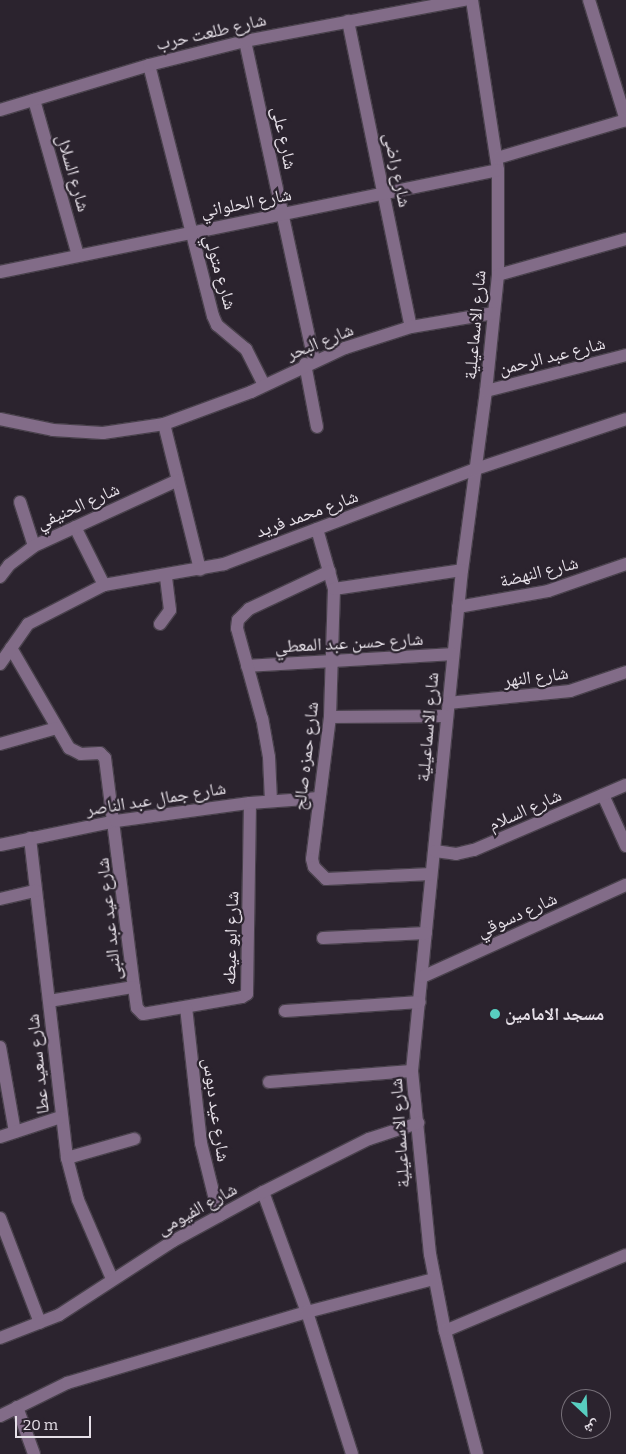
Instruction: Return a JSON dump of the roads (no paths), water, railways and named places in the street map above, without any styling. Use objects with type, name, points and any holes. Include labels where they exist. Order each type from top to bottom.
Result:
[{"type":"street","name":"شارع طلعت حرب","points":[[0,110],[149,65],[245,41],[465,0]]},
{"type":"street","name":"شارع الاسماعيلية","points":[[472,0],[498,164],[498,275],[486,391],[473,470],[446,716],[435,851],[431,874],[412,1071],[418,1123],[422,1192],[434,1279],[444,1330],[477,1454]]},
{"type":"street","points":[[589,0],[626,120]]},
{"type":"street","name":"شارع راضى","points":[[348,21],[411,328]]},
{"type":"street","name":"شارع على","points":[[245,41],[282,214],[310,362],[317,427]]},
{"type":"street","name":"شارع متولي","points":[[149,65],[191,232],[217,325],[246,349],[264,385]]},
{"type":"street","name":"شارع السلال","points":[[34,100],[78,255]]},
{"type":"street","name":"شارع الحلواني","points":[[0,272],[384,194],[498,164],[626,120]]},
{"type":"street","points":[[498,275],[626,239]]},
{"type":"street","name":"شارع البحر","points":[[0,419],[53,430],[103,433],[164,424],[264,385],[310,362],[411,328],[494,313]]},
{"type":"street","name":"شارع عبد الرحمن","points":[[486,391],[626,355]]},
{"type":"street","name":"شارع محمد فريد","points":[[0,664],[28,624],[104,585],[200,570],[317,529],[473,470],[626,419]]},
{"type":"street","points":[[164,424],[200,570]]},
{"type":"street","name":"شارع الحنيفي","points":[[0,577],[9,565],[34,546],[178,480]]},
{"type":"street","points":[[20,502],[34,546]]},
{"type":"street","points":[[75,527],[104,585]]},
{"type":"street","name":"شارع حمزه صالح","points":[[317,529],[334,589],[333,663],[330,717],[312,859],[319,874],[326,879],[431,874]]},
{"type":"street","name":"شارع النهضة","points":[[458,607],[548,591],[626,564]]},
{"type":"street","points":[[334,589],[462,570]]},
{"type":"street","points":[[272,801],[269,756],[262,718],[237,628],[242,613],[330,571]]},
{"type":"street","points":[[160,624],[170,610],[166,575]]},
{"type":"street","points":[[0,744],[57,728],[11,648]]},
{"type":"street","name":"شارع حسن عبد المعطي","points":[[246,666],[333,663],[453,654]]},
{"type":"street","name":"شارع النهر","points":[[448,703],[562,693],[626,672]]},
{"type":"street","points":[[330,717],[446,716]]},
{"type":"street","name":"شارع عيد عبد النبى","points":[[57,728],[74,752],[100,752],[105,758],[116,821],[134,987],[139,1012]]},
{"type":"street","name":"شارع السلام","points":[[435,851],[456,854],[474,850],[626,786]]},
{"type":"street","points":[[603,795],[626,846]]},
{"type":"street","name":"شارع جمال عبد الناصر","points":[[0,845],[116,821],[250,802],[319,798]]},
{"type":"street","name":"شارع ابو عيطه","points":[[139,1012],[186,1007],[242,997],[250,988],[250,802]]},
{"type":"street","name":"شارع سعيد عطا","points":[[30,838],[66,1158],[78,1200],[112,1279]]},
{"type":"street","name":"شارع دسوقي","points":[[422,977],[626,885]]},
{"type":"street","points":[[0,899],[36,892]]},
{"type":"street","points":[[323,938],[426,933]]},
{"type":"street","points":[[48,1000],[134,987]]},
{"type":"street","points":[[285,1011],[420,1002]]},
{"type":"street","name":"شارع عيد دبوس","points":[[186,1007],[201,1143],[219,1216]]},
{"type":"street","points":[[0,1047],[15,1132]]},
{"type":"street","points":[[269,1082],[412,1071]]},
{"type":"street","points":[[0,1137],[62,1117]]},
{"type":"street","name":"شارع الفيومى","points":[[0,1338],[40,1322],[85,1300],[112,1279],[219,1216],[264,1192],[369,1139],[418,1123]]},
{"type":"street","points":[[66,1158],[134,1139]]},
{"type":"street","points":[[264,1192],[308,1312],[352,1454]]},
{"type":"street","points":[[0,1218],[40,1322]]},
{"type":"street","points":[[444,1330],[626,1255]]},
{"type":"street","points":[[0,1416],[67,1383],[308,1312],[434,1279]]},
{"type":"street","points":[[18,1407],[34,1454]]},
{"type":"place","name":"مسجد الامامين","points":[[495,1014]]}]
